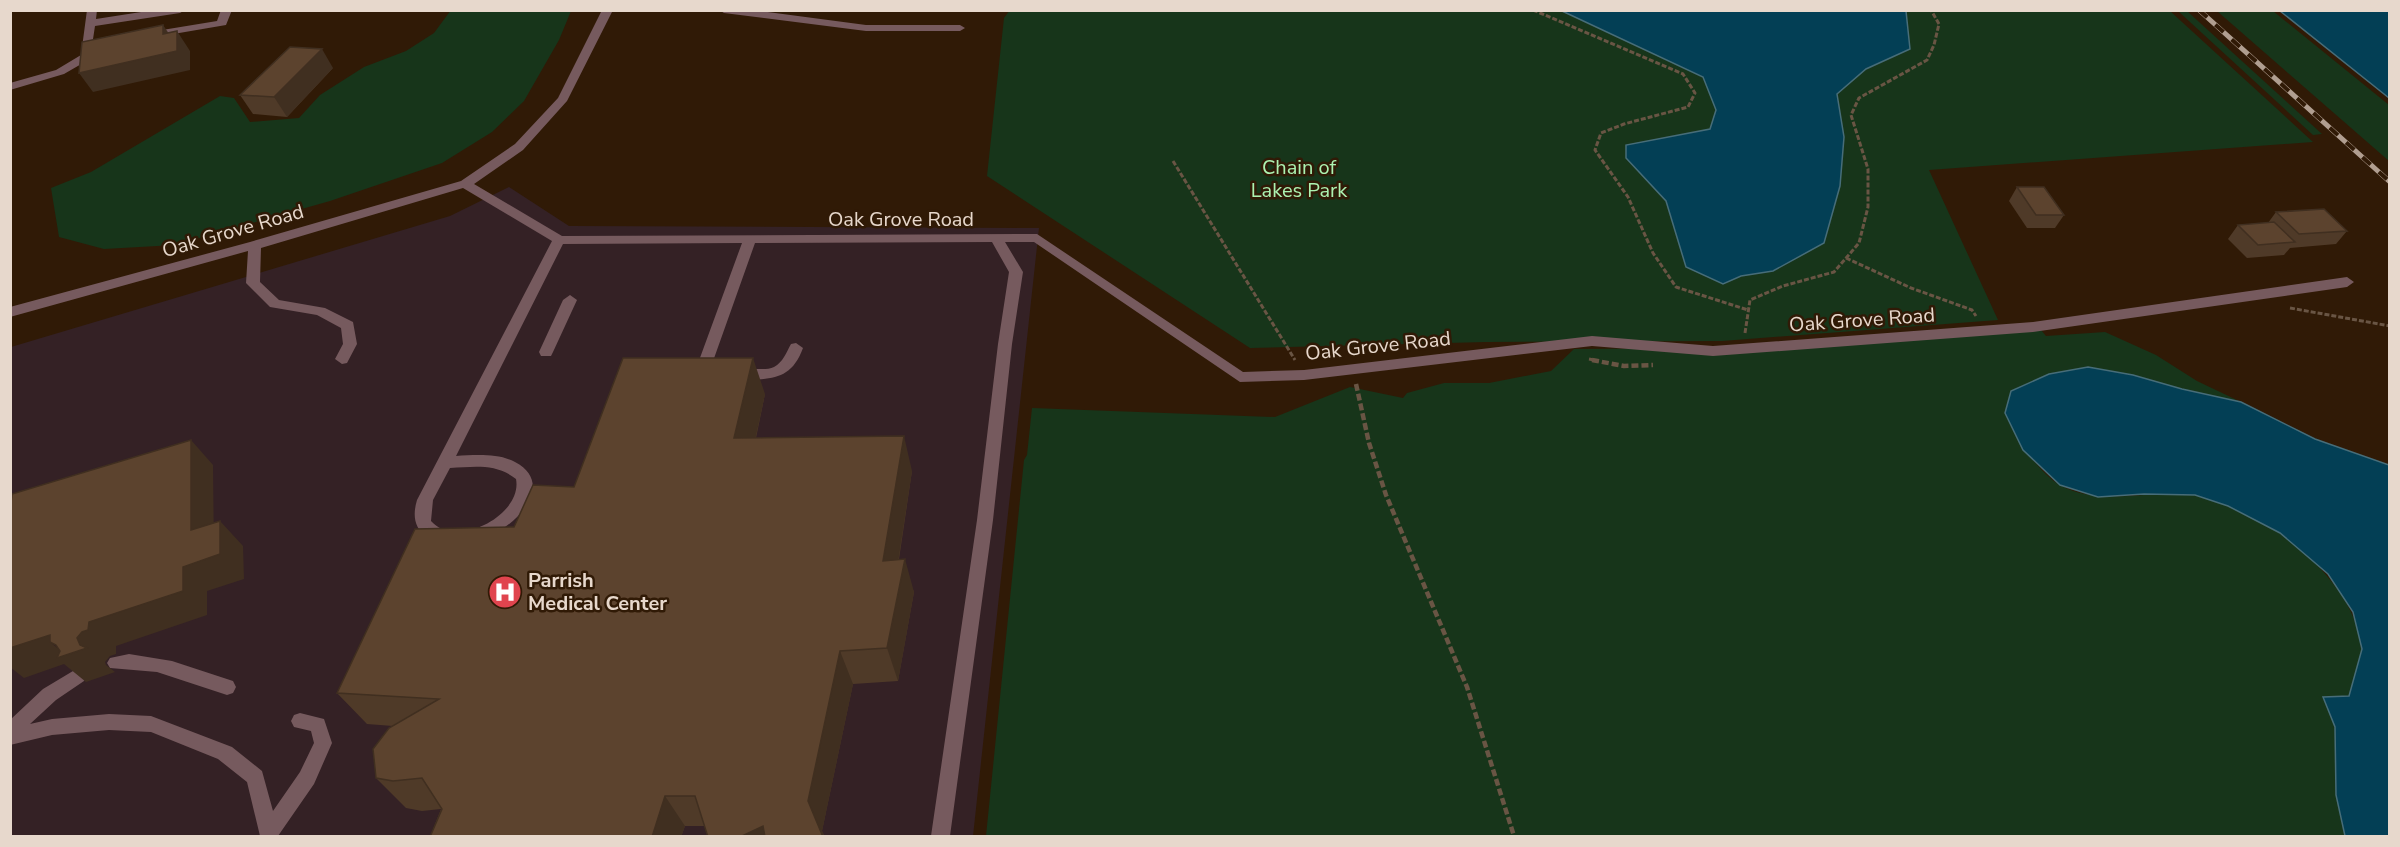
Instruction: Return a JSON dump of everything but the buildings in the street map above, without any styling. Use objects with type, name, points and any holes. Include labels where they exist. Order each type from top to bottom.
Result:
[{"type":"street","points":[[10,87],[60,72],[86,57],[93,42],[92,17],[180,10]]},
{"type":"street","points":[[142,36],[222,23],[227,10]]},
{"type":"street","name":"Oak Grove Road","points":[[10,312],[255,245],[465,184],[519,147],[563,99],[608,10]]},
{"type":"street","points":[[724,10],[866,28],[960,28]]},
{"type":"street","points":[[445,462],[499,463],[512,467],[521,474],[525,484],[524,496],[518,508],[491,530],[474,537],[448,538],[429,531],[422,521],[422,510],[445,462],[559,240],[465,184]]},
{"type":"street","points":[[940,837],[985,520],[1005,344],[1016,272],[996,238]]},
{"type":"street","name":"Oak Grove Road","points":[[559,240],[1037,238],[1240,377],[1304,375],[1592,341],[1713,351],[2032,327],[2347,282]]},
{"type":"street","points":[[750,239],[704,366],[719,375],[776,374],[792,359],[796,348]]},
{"type":"street","points":[[255,245],[253,283],[274,304],[320,311],[348,324],[350,344],[342,359]]},
{"type":"street","points":[[546,351],[570,300]]},
{"type":"street","points":[[116,663],[126,660],[147,662],[227,687]]},
{"type":"street","points":[[10,735],[40,701],[53,690],[78,676]]},
{"type":"street","points":[[268,835],[307,778],[323,743],[318,725],[300,721]]},
{"type":"street","points":[[10,735],[52,727],[109,722],[151,724],[225,753],[255,777],[268,835]]},
{"type":"path","points":[[1533,10],[1683,74],[1695,93],[1688,107],[1624,124],[1601,133],[1595,150],[1628,198],[1653,253],[1676,287],[1748,310]]},
{"type":"path","points":[[1743,347],[1750,300],[1783,286],[1834,272],[1859,243],[1868,207],[1868,169],[1851,115],[1858,98],[1927,60],[1934,45],[1939,24],[1931,10]]},
{"type":"path","points":[[1173,161],[1304,375]]},
{"type":"path","points":[[1846,258],[1911,288],[1972,310],[1987,330]]},
{"type":"path","points":[[2282,306],[2390,326]]},
{"type":"path","points":[[1586,359],[1624,366],[1658,364]]},
{"type":"path","points":[[1366,382],[1355,384],[1369,443],[1386,495],[1467,687],[1514,837]]},
{"type":"shaded area","name":"Parrish Medical Center","points":[[509,187],[569,226],[1039,228],[973,836],[11,836],[11,347],[450,216]]},
{"type":"green space","points":[[451,10],[571,11],[559,40],[524,101],[492,132],[442,163],[330,201],[175,245],[104,249],[59,237],[51,188],[91,172],[220,96],[234,98],[250,122],[299,118],[320,95],[364,67],[406,51],[434,33]]},
{"type":"green space","name":"Chain of Lakes Park","points":[[1010,10],[2170,11],[2313,142],[1929,170],[1998,320],[1722,341],[1486,342],[1250,348],[987,176],[1004,18]]},
{"type":"green space","points":[[2178,11],[2187,11],[2322,134],[2313,135]]},
{"type":"green space","points":[[2217,11],[2273,11],[2389,105],[2389,161]]},
{"type":"green space","points":[[2036,324],[2046,336],[2105,332],[2156,355],[2197,381],[2241,402],[2133,375],[2088,367],[2049,374],[2023,450],[2055,482],[2075,491],[2108,496],[2195,495],[2220,502],[2247,513],[2274,530],[2300,549],[2323,572],[2342,596],[2355,622],[2361,648],[2349,696],[2323,697],[2335,727],[2336,795],[2345,836],[986,836],[1024,460],[1027,455],[1032,408],[1275,417],[1350,387],[1403,398],[1407,393],[1444,383],[1489,383],[1551,371],[1574,349],[1725,348]]},
{"type":"water","points":[[1562,11],[1906,11],[1910,49],[1866,69],[1837,94],[1844,137],[1840,186],[1824,243],[1773,271],[1741,276],[1723,284],[1686,267],[1666,201],[1626,158],[1626,145],[1710,129],[1716,110],[1703,77]]},
{"type":"water","points":[[2280,11],[2389,11],[2389,98]]},
{"type":"water","points":[[2088,367],[2133,375],[2241,402],[2315,439],[2389,465],[2389,836],[2345,836],[2336,795],[2335,727],[2323,697],[2349,696],[2362,649],[2353,612],[2328,574],[2280,533],[2228,506],[2195,495],[2144,494],[2098,497],[2060,485],[2023,450],[2005,413],[2011,391],[2049,374]]},
{"type":"railway","points":[[2199,10],[2390,182]]},
{"type":"place","name":"Parrish Medical Center","points":[[505,592]]}]
